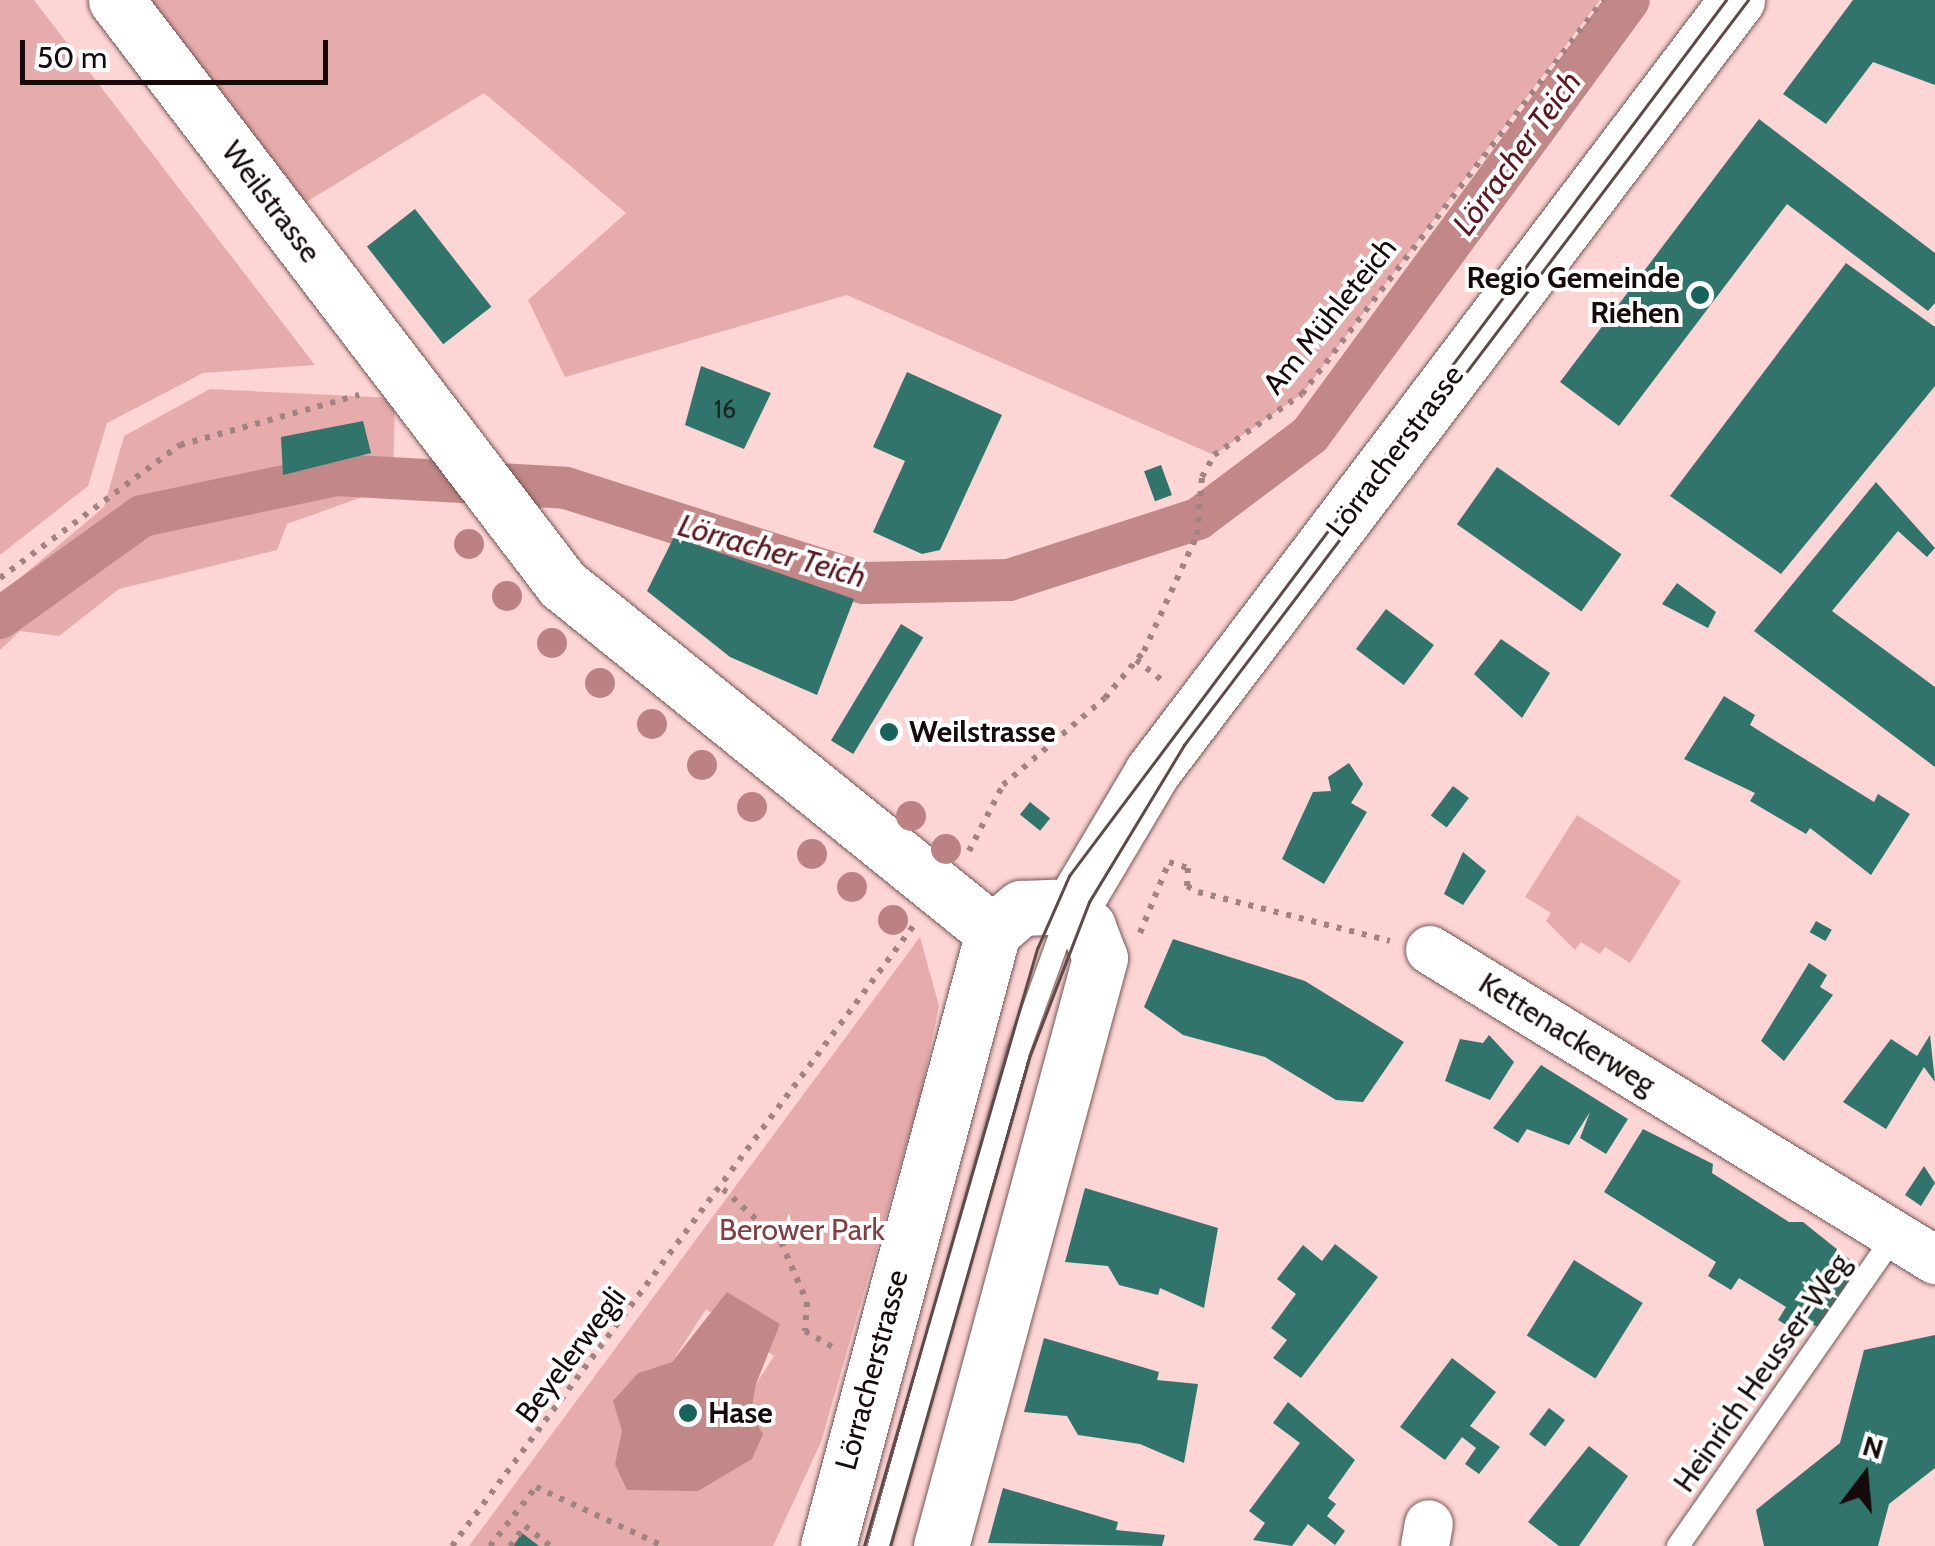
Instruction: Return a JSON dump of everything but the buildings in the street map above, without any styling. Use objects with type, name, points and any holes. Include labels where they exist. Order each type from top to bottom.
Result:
[{"type":"main road","name":"Weilstrasse","points":[[116,0],[422,400],[600,620],[994,932]]},
{"type":"main road","name":"Lörracherstrasse","points":[[1069,912],[1152,772],[1737,0]]},
{"type":"main road","points":[[941,1546],[1100,958],[1088,927],[1069,912],[1021,908],[994,932]]},
{"type":"main road","name":"Lörracherstrasse","points":[[828,1546],[994,932]]},
{"type":"street","name":"Kettenackerweg","points":[[1430,950],[1935,1260]]},
{"type":"lane","points":[[878,1546],[1018,1052],[1069,912]]},
{"type":"lane","name":"Heinrich Heusser-Weg","points":[[1678,1546],[1896,1235]]},
{"type":"path","name":"Am Mühleteich","points":[[940,893],[1002,785],[1105,698],[1144,650],[1197,535],[1202,477],[1214,455],[1302,394],[1603,0]]},
{"type":"path","points":[[0,578],[180,445],[422,400]]},
{"type":"path","points":[[1169,862],[1188,868],[1186,886],[1253,912],[1430,950]]},
{"type":"path","name":"Beyelerwegli","points":[[452,1546],[940,893]]},
{"type":"path","points":[[723,1188],[794,1261],[805,1331],[854,1360]]},
{"type":"path","points":[[490,1546],[536,1487],[663,1546]]},
{"type":"path","points":[[510,1546],[525,1526],[550,1546]]},
{"type":"green space","points":[[0,0],[34,0],[315,365],[203,373],[107,423],[88,486],[0,555]]},
{"type":"green space","points":[[116,0],[1600,0],[1302,394],[1214,455],[847,295],[565,377],[528,300],[626,213],[484,93],[282,217]]},
{"type":"green space","points":[[210,389],[395,398],[393,486],[287,524],[277,550],[119,589],[59,636],[20,631],[0,650],[0,595],[104,507],[124,436]]},
{"type":"green space","points":[[1577,815],[1681,881],[1630,963],[1605,947],[1600,954],[1581,942],[1575,950],[1546,921],[1551,913],[1525,897]]},
{"type":"green space","name":"Berower Park","points":[[920,937],[939,1006],[921,1093],[821,1442],[773,1546],[469,1546]],"holes":[[[706,1309],[774,1356],[756,1384],[751,1415],[615,1464],[638,1373],[672,1362]]]},
{"type":"shaded area","points":[[727,1292],[780,1324],[756,1384],[751,1414],[763,1434],[752,1459],[698,1491],[627,1490],[615,1464],[622,1431],[613,1401],[638,1373],[672,1362]]},
{"type":"waterway","name":"Lörracher Teich","points":[[0,618],[142,516],[337,475],[566,488],[863,583],[1009,580],[1198,519],[1310,435],[1629,0]]},
{"type":"tram line","points":[[864,1546],[1037,949],[1069,876],[1726,0]]},
{"type":"tram line","points":[[890,1546],[1030,1055],[1089,902],[1184,745],[1748,0]]},
{"type":"place","name":"Regio Gemeinde Riehen","points":[[1700,295]]},
{"type":"place","name":"Weilstrasse","points":[[889,732]]},
{"type":"place","name":"Hase","points":[[688,1413]]}]
